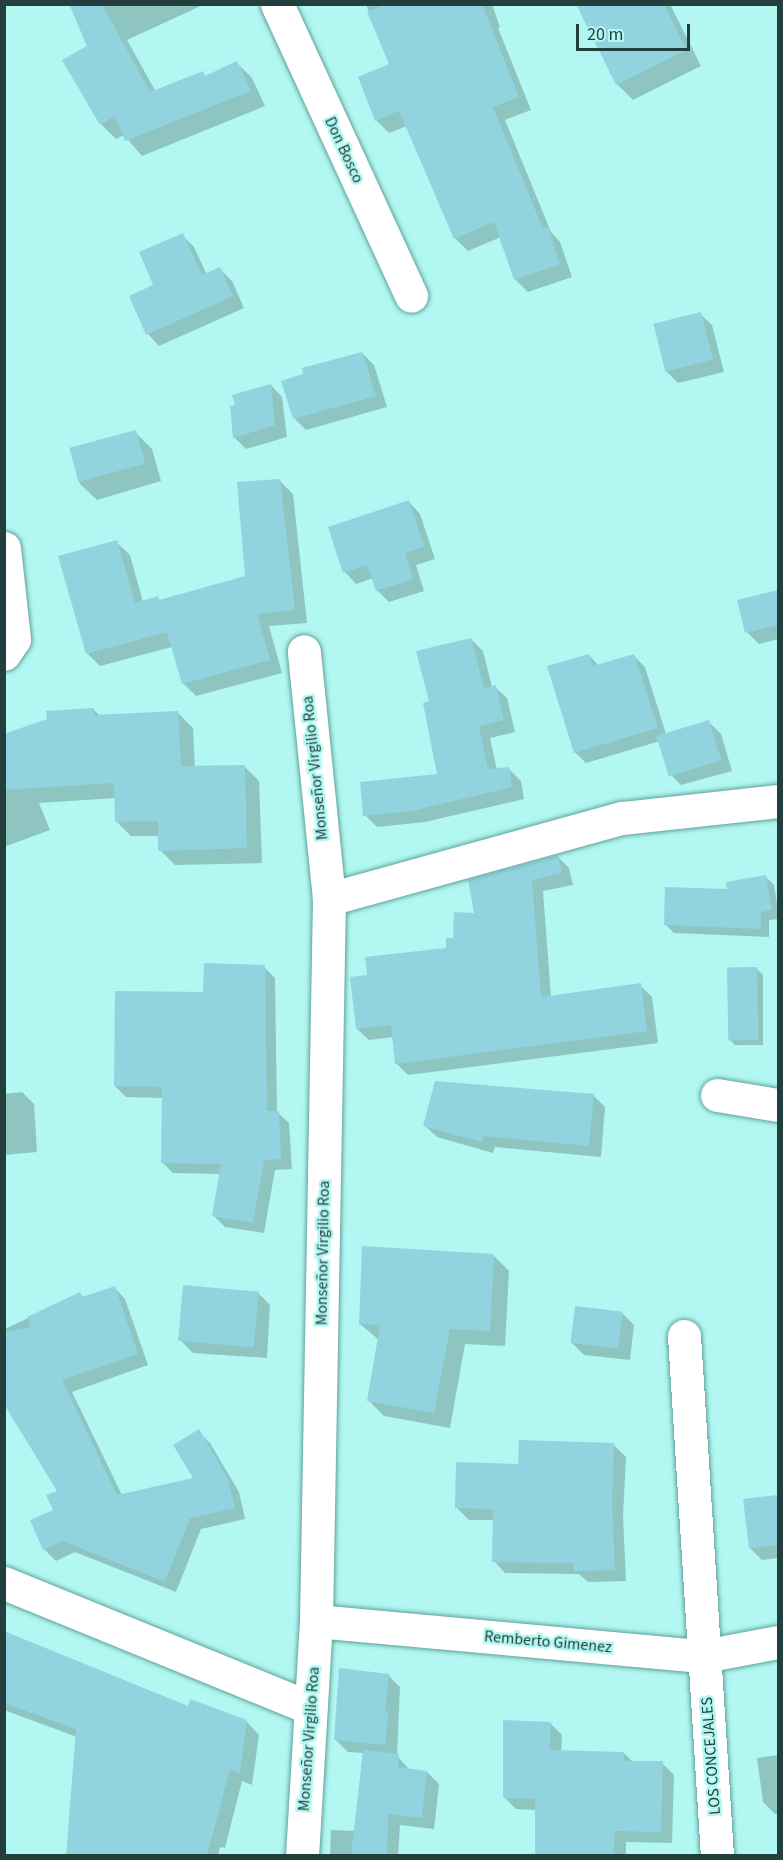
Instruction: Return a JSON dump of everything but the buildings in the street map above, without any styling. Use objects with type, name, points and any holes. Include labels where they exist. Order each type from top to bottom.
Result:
[{"type":"street","name":"Don Bosco","points":[[277,4],[411,296]]},
{"type":"street","points":[[4,548],[14,639],[9,650],[4,654]]},
{"type":"street","name":"Monseñor Virgilio Roa","points":[[302,1856],[316,1621],[328,899],[304,651]]},
{"type":"street","points":[[328,899],[622,818],[778,801]]},
{"type":"street","points":[[717,1095],[778,1105]]},
{"type":"street","name":"LOS CONCEJALES","points":[[684,1336],[717,1856]]},
{"type":"street","points":[[4,1583],[311,1708]]},
{"type":"street","name":"Remberto Gimenez","points":[[316,1621],[704,1656],[778,1642]]}]
